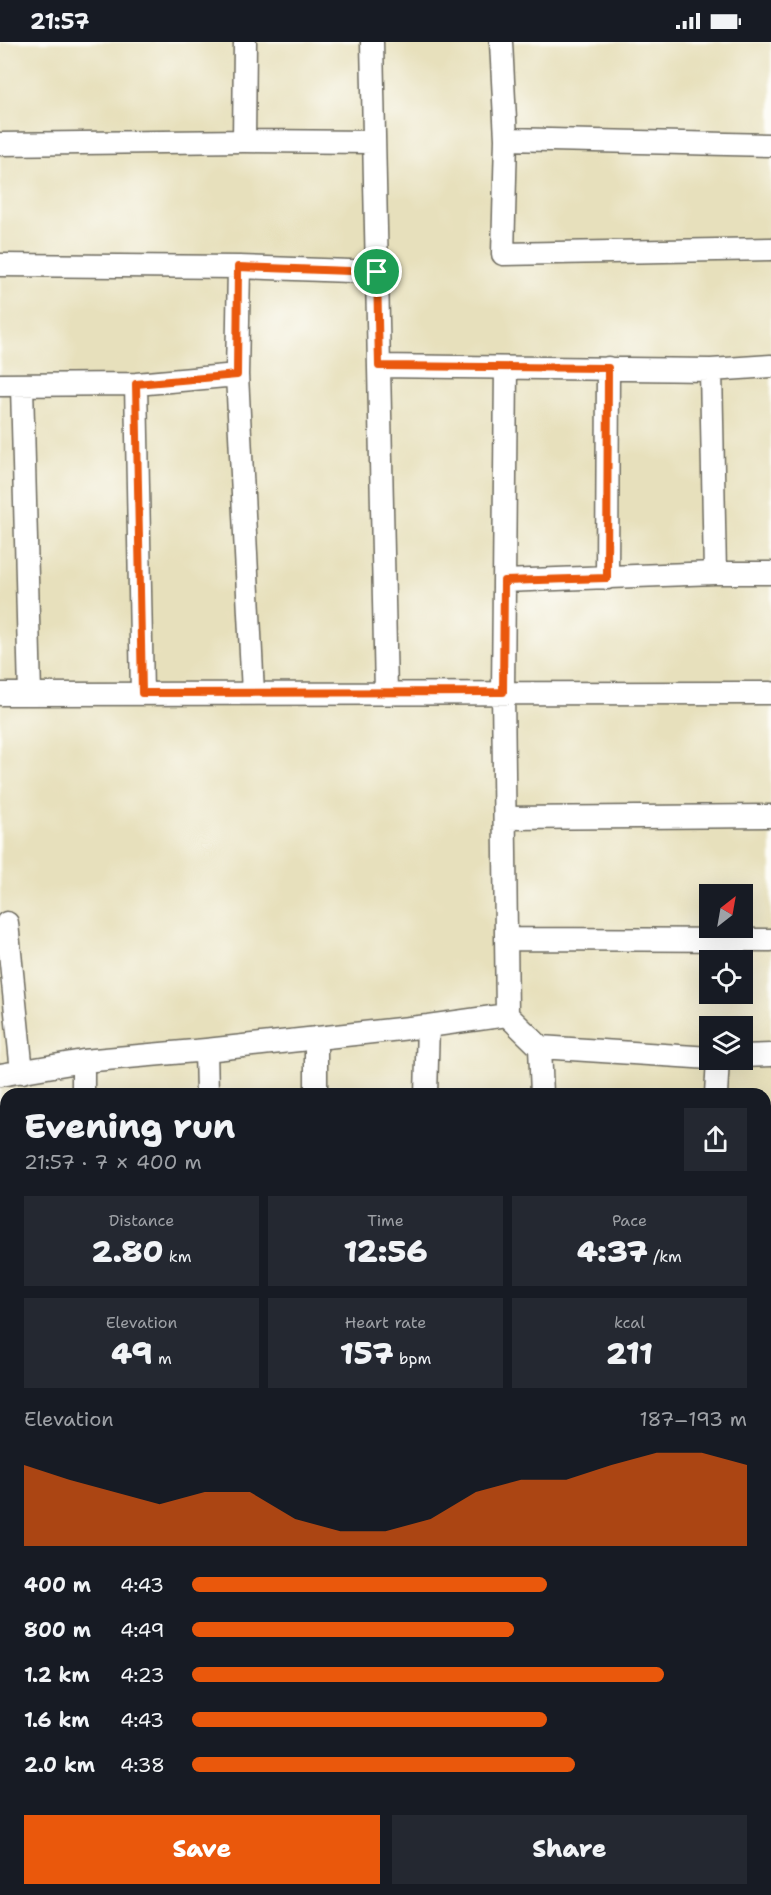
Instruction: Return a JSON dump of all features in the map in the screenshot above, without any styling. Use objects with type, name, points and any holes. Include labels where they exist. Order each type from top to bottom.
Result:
[{"type":"street","points":[[244,141],[245,42]]},
{"type":"street","points":[[372,42],[386,693]]},
{"type":"street","points":[[501,42],[506,139],[503,254],[771,249]]},
{"type":"street","points":[[506,139],[771,146]]},
{"type":"street","points":[[0,144],[374,142]]},
{"type":"street","points":[[0,265],[238,267],[377,272]]},
{"type":"street","points":[[238,267],[237,375],[253,693]]},
{"type":"street","points":[[379,366],[711,370],[771,366]]},
{"type":"street","points":[[506,368],[503,692],[507,1015],[540,1047],[699,1057]]},
{"type":"street","points":[[607,578],[608,368]]},
{"type":"street","points":[[711,370],[715,573]]},
{"type":"street","points":[[30,694],[11,386],[136,384],[237,375]]},
{"type":"street","points":[[136,384],[142,693]]},
{"type":"street","points":[[504,581],[771,573]]},
{"type":"street","points":[[0,694],[771,693]]},
{"type":"street","points":[[505,818],[771,816]]},
{"type":"street","points":[[7,923],[11,1073],[83,1061],[428,1026],[507,1015]]},
{"type":"street","points":[[507,939],[771,940]]},
{"type":"street","points":[[426,1088],[428,1026]]},
{"type":"street","points":[[316,1038],[316,1088]]},
{"type":"street","points":[[540,1047],[542,1088]]},
{"type":"street","points":[[206,1050],[207,1088]]},
{"type":"street","points":[[753,1056],[771,1055]]},
{"type":"street","points":[[83,1061],[83,1088]]},
{"type":"street","points":[[716,1088],[717,1070]]},
{"type":"route","points":[[238,267],[377,272],[379,366],[608,368],[607,578],[504,581],[503,692],[142,693],[136,384],[237,375],[238,267]]}]
